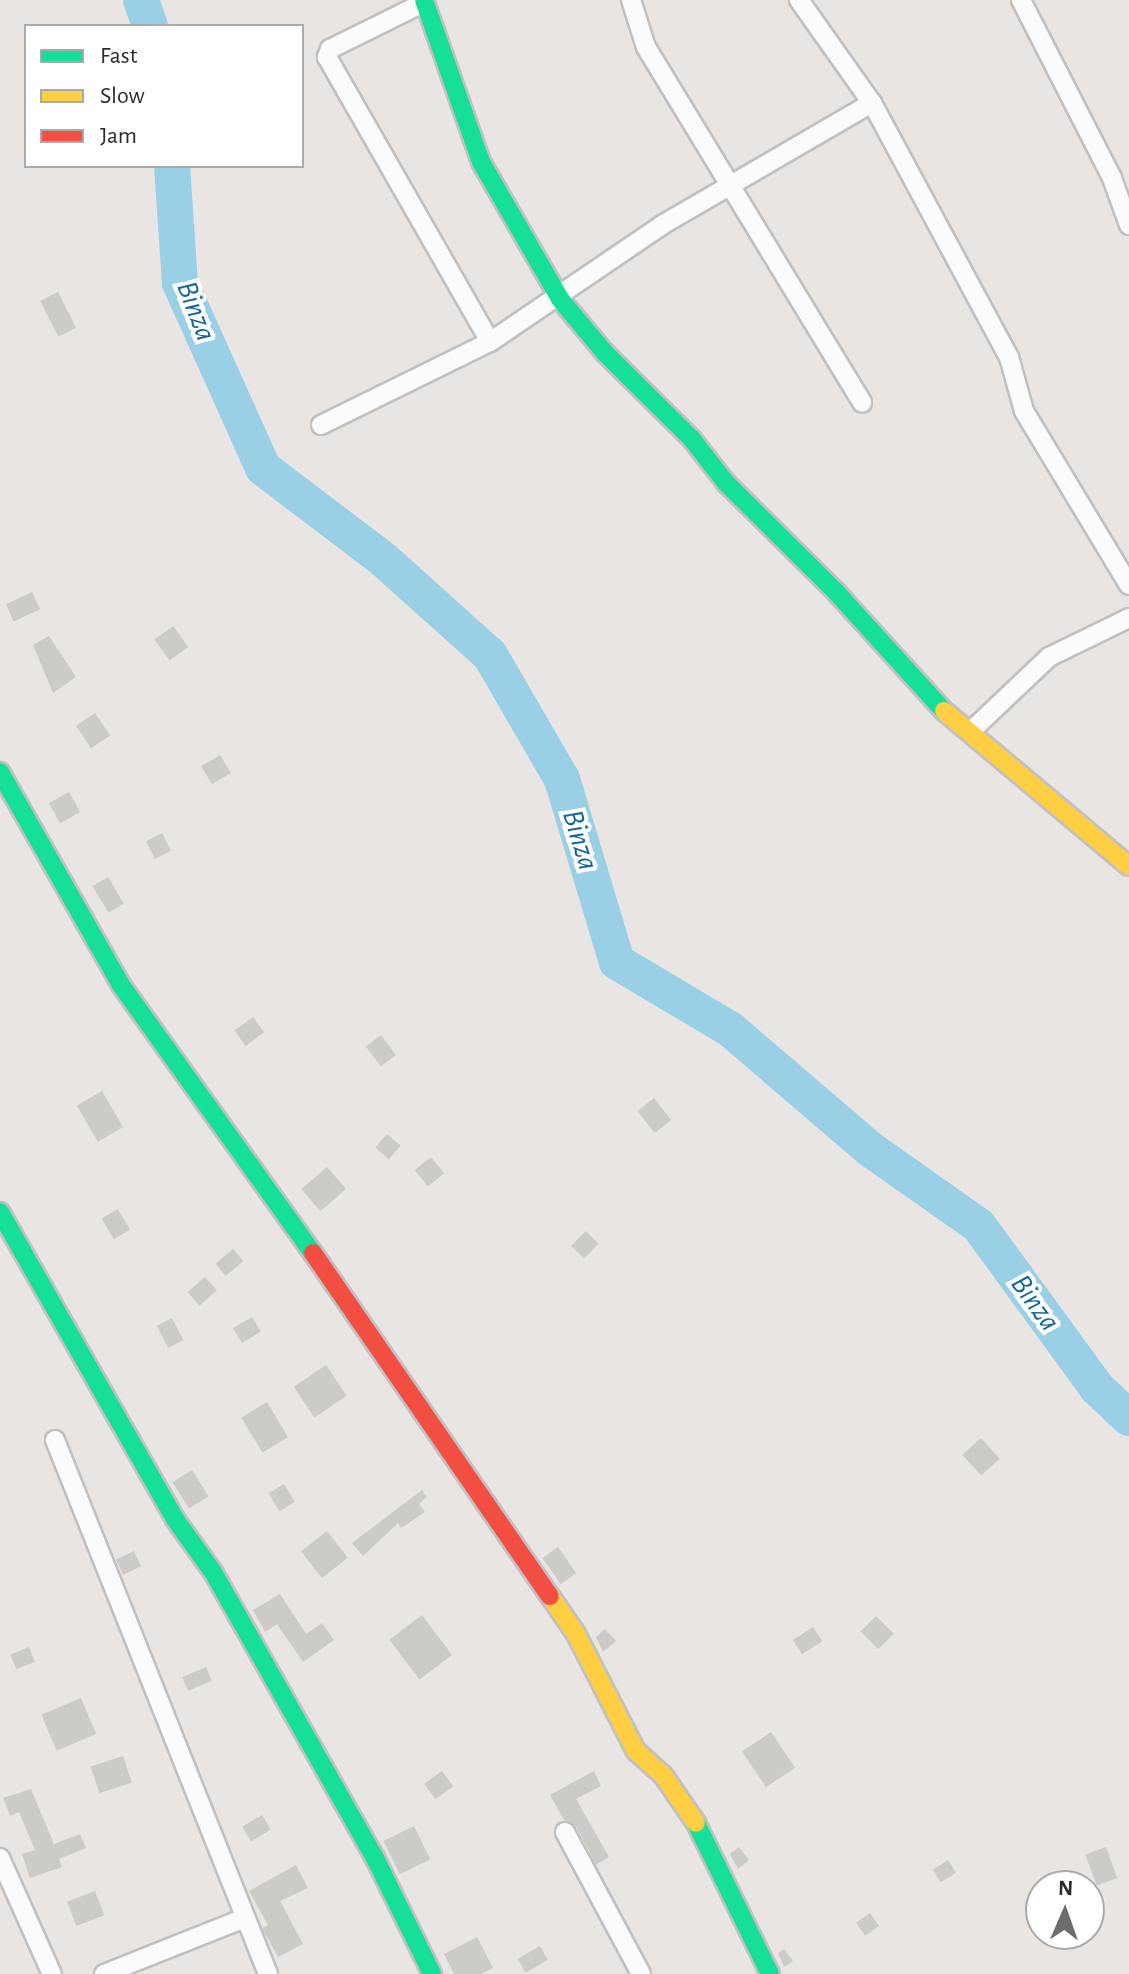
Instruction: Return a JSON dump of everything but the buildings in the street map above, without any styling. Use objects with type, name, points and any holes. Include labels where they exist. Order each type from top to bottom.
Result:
[{"type":"street","points":[[631,0],[639,33],[862,402]]},
{"type":"street","points":[[799,0],[872,103],[1009,357],[1024,411],[1129,585]]},
{"type":"street","points":[[1021,0],[1112,178],[1129,225]]},
{"type":"street","points":[[490,342],[327,57],[330,49],[425,1],[481,162],[560,299],[605,353],[691,438],[727,484],[837,593],[883,652],[924,694],[1129,866]]},
{"type":"street","points":[[321,425],[490,342],[560,299],[601,265],[730,184],[872,103]]},
{"type":"street","points":[[971,731],[1049,657],[1129,618]]},
{"type":"street","points":[[0,772],[121,985],[186,1069],[576,1634],[636,1751],[663,1775],[701,1829],[770,1974]]},
{"type":"street","points":[[0,1212],[175,1519],[213,1572],[375,1858],[432,1974]]},
{"type":"street","points":[[55,1440],[268,1974]]},
{"type":"street","points":[[565,1832],[641,1974]]},
{"type":"street","points":[[0,1858],[52,1974]]},
{"type":"street","points":[[104,1974],[245,1918]]},
{"type":"waterway","name":"Binza","points":[[141,0],[149,24]]},
{"type":"waterway","name":"Binza","points":[[172,168],[180,283],[263,468],[384,560],[490,655],[562,779],[617,962],[730,1029],[870,1149],[979,1226],[1097,1388],[1129,1418]]},
{"type":"traffic: fast","points":[[424,0],[481,162],[560,299],[605,353],[691,438],[727,484],[837,593],[944,711]]},
{"type":"traffic: fast","points":[[0,772],[121,985],[313,1253]]},
{"type":"traffic: fast","points":[[0,1212],[175,1519],[213,1572],[375,1858],[432,1974]]},
{"type":"traffic: fast","points":[[696,1823],[770,1974]]},
{"type":"traffic: slow","points":[[944,711],[1129,866]]},
{"type":"traffic: slow","points":[[550,1596],[576,1634],[636,1751],[663,1775],[696,1823]]},
{"type":"traffic: jam","points":[[313,1253],[550,1596]]}]
